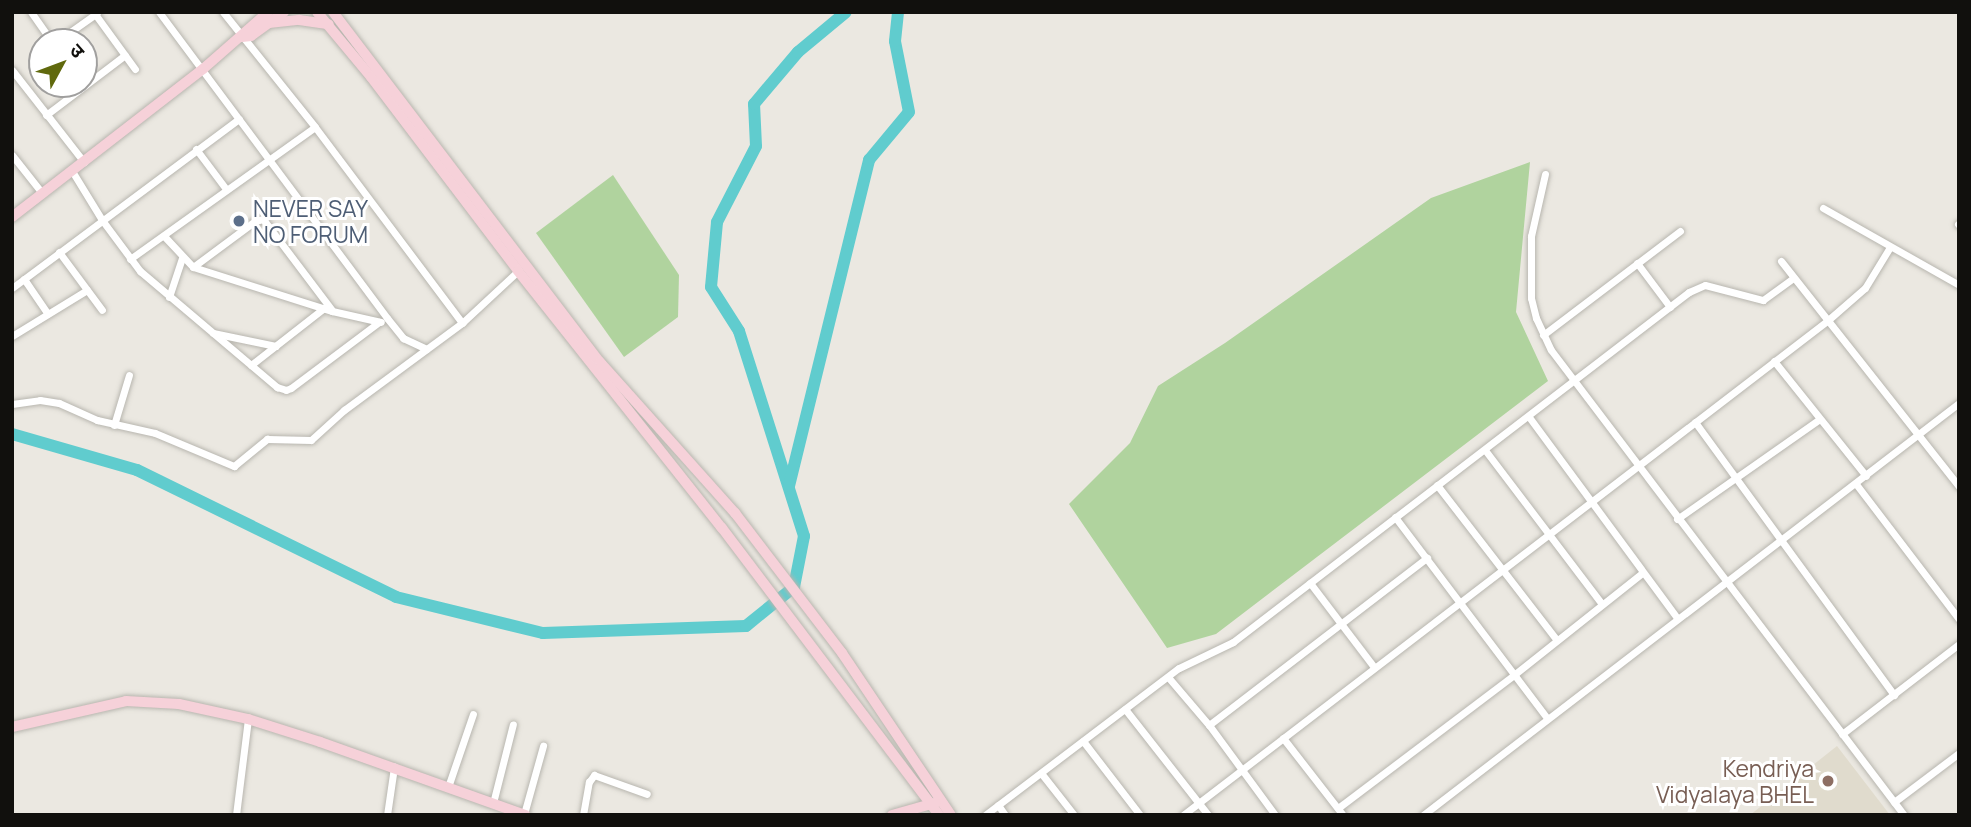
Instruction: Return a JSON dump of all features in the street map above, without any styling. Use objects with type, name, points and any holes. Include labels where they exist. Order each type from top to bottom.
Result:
[{"type":"main road","points":[[12,217],[242,37],[251,36],[268,18],[284,12]]},
{"type":"main road","points":[[317,12],[936,802],[951,815]]},
{"type":"main road","points":[[333,12],[600,362],[735,513],[852,667],[936,802],[939,815]]},
{"type":"main road","points":[[268,18],[329,24]]},
{"type":"main road","points":[[12,727],[127,701],[179,704],[248,719],[394,767],[525,815]]},
{"type":"main road","points":[[892,815],[936,802]]},
{"type":"street","points":[[31,12],[43,28]]},
{"type":"street","points":[[159,12],[403,338],[427,349]]},
{"type":"street","points":[[223,12],[315,127],[462,323]]},
{"type":"street","points":[[74,28],[96,13],[135,69]]},
{"type":"street","points":[[98,74],[125,55]]},
{"type":"street","points":[[12,70],[84,162]]},
{"type":"street","points":[[46,115],[67,98]]},
{"type":"street","points":[[12,288],[239,119]]},
{"type":"street","points":[[130,259],[315,127]]},
{"type":"street","points":[[196,149],[226,189]]},
{"type":"street","points":[[12,155],[42,193]]},
{"type":"street","points":[[72,171],[130,259],[169,297],[277,387],[286,390],[387,317]]},
{"type":"street","points":[[1545,174],[1530,252],[1531,298],[1543,335],[1572,381],[1904,815]]},
{"type":"street","points":[[1823,208],[1959,285]]},
{"type":"street","points":[[193,267],[256,221],[263,219],[328,309]]},
{"type":"street","points":[[1543,335],[1680,231]]},
{"type":"street","points":[[164,236],[193,267],[379,322]]},
{"type":"street","points":[[1183,815],[1547,533],[1827,321],[1865,288],[1889,247]]},
{"type":"street","points":[[58,252],[102,310]]},
{"type":"street","points":[[169,297],[182,258]]},
{"type":"street","points":[[1781,261],[1959,486]]},
{"type":"street","points":[[1637,263],[1670,307]]},
{"type":"street","points":[[12,404],[40,400],[59,403],[114,425],[155,433],[234,466],[267,439],[311,440],[344,410],[462,323],[518,271]]},
{"type":"street","points":[[985,815],[1187,663],[1233,642],[1696,288],[1705,285],[1763,300],[1793,278]]},
{"type":"street","points":[[24,279],[48,314]]},
{"type":"street","points":[[12,336],[87,290]]},
{"type":"street","points":[[251,365],[328,309]]},
{"type":"street","points":[[212,333],[276,345]]},
{"type":"street","points":[[1774,361],[1866,476]]},
{"type":"street","points":[[114,425],[129,375]]},
{"type":"street","points":[[1423,815],[1959,403]]},
{"type":"street","points":[[1528,417],[1676,618]]},
{"type":"street","points":[[1677,519],[1820,419]]},
{"type":"street","points":[[1695,422],[1894,695]]},
{"type":"street","points":[[1485,450],[1601,603]]},
{"type":"street","points":[[1856,484],[1959,619]]},
{"type":"street","points":[[1437,485],[1557,640]]},
{"type":"street","points":[[1395,517],[1547,718]]},
{"type":"street","points":[[1209,725],[1427,558]]},
{"type":"street","points":[[1283,738],[1341,811],[1642,573]]},
{"type":"street","points":[[1310,583],[1374,667]]},
{"type":"street","points":[[1842,734],[1959,644]]},
{"type":"street","points":[[1168,677],[1209,725],[1275,815]]},
{"type":"street","points":[[1125,709],[1208,815]]},
{"type":"street","points":[[448,787],[473,714]]},
{"type":"street","points":[[236,815],[248,719]]},
{"type":"street","points":[[493,803],[513,724]]},
{"type":"street","points":[[1083,741],[1140,815]]},
{"type":"street","points":[[525,815],[543,746]]},
{"type":"street","points":[[1894,802],[1959,753]]},
{"type":"street","points":[[387,815],[394,767]]},
{"type":"street","points":[[1041,773],[1074,815]]},
{"type":"street","points":[[583,815],[589,782],[594,775],[647,794]]},
{"type":"street","points":[[998,805],[1005,815]]},
{"type":"shaded area","name":"Kendriya Vidyalaya BHEL","points":[[1837,746],[1890,815],[1750,815]]},
{"type":"green space","points":[[1530,162],[1516,312],[1548,381],[1216,634],[1167,648],[1069,504],[1130,443],[1158,386],[1225,343],[1431,198]]},
{"type":"green space","points":[[613,175],[679,275],[678,317],[624,357],[536,233]]},
{"type":"waterway","points":[[12,434],[137,470],[396,597],[543,633],[746,626],[794,587],[804,536],[739,331],[711,287],[717,222],[756,146],[754,104],[798,52],[846,12]]},
{"type":"waterway","points":[[789,486],[869,160],[909,112],[895,41],[898,12]]},
{"type":"place","name":"NEVER SAY NO FORUM","points":[[239,221]]},
{"type":"place","name":"Kendriya Vidyalaya BHEL","points":[[1828,781]]}]
